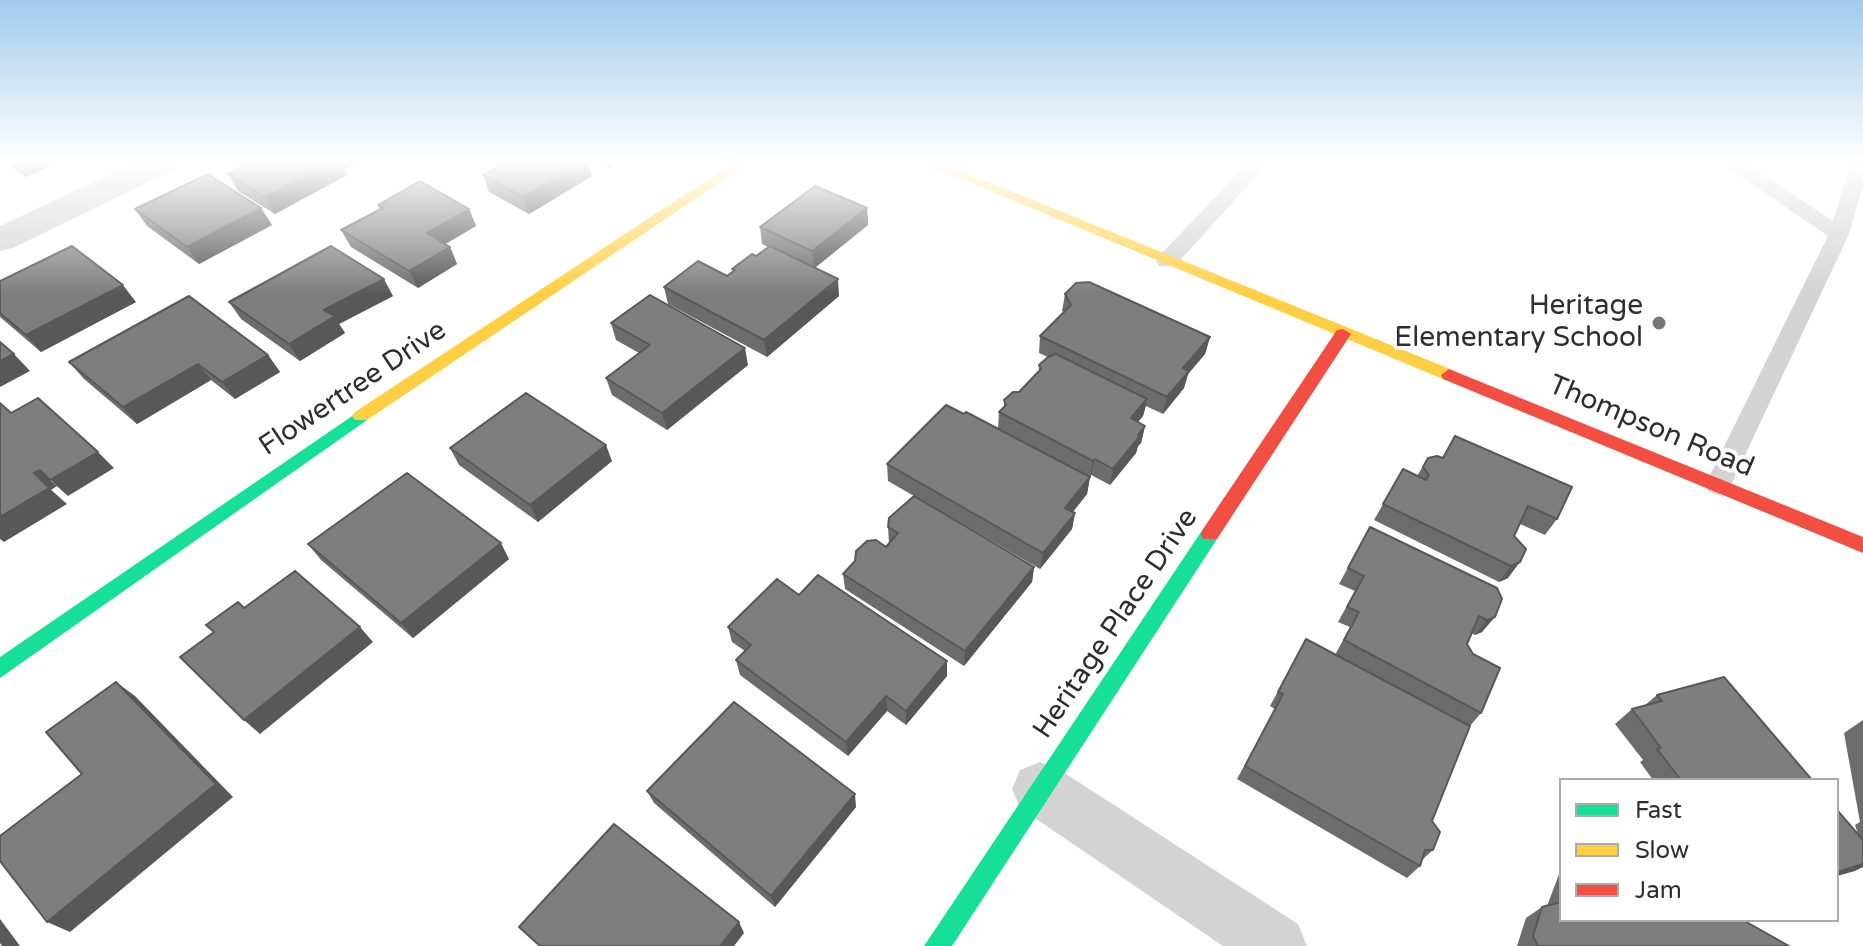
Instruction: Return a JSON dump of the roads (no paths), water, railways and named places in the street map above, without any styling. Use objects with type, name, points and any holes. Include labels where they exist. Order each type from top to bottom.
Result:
[{"type":"street","points":[[0,240],[71,206]]},
{"type":"street","name":"Flowertree Drive","points":[[0,669],[392,394],[676,206]]},
{"type":"street","name":"Thompson Road","points":[[1035,206],[1343,334],[1448,372],[1863,545]]},
{"type":"street","name":"Heritage Place Drive","points":[[937,946],[1343,334]]},
{"type":"street","points":[[1040,789],[1276,946]]},
{"type":"lane","points":[[1167,261],[1218,206]]},
{"type":"lane","points":[[1797,206],[1839,234]]},
{"type":"lane","points":[[1718,485],[1839,234],[1846,206]]},
{"type":"place","name":"Heritage Elementary School","points":[[1659,323]]}]
